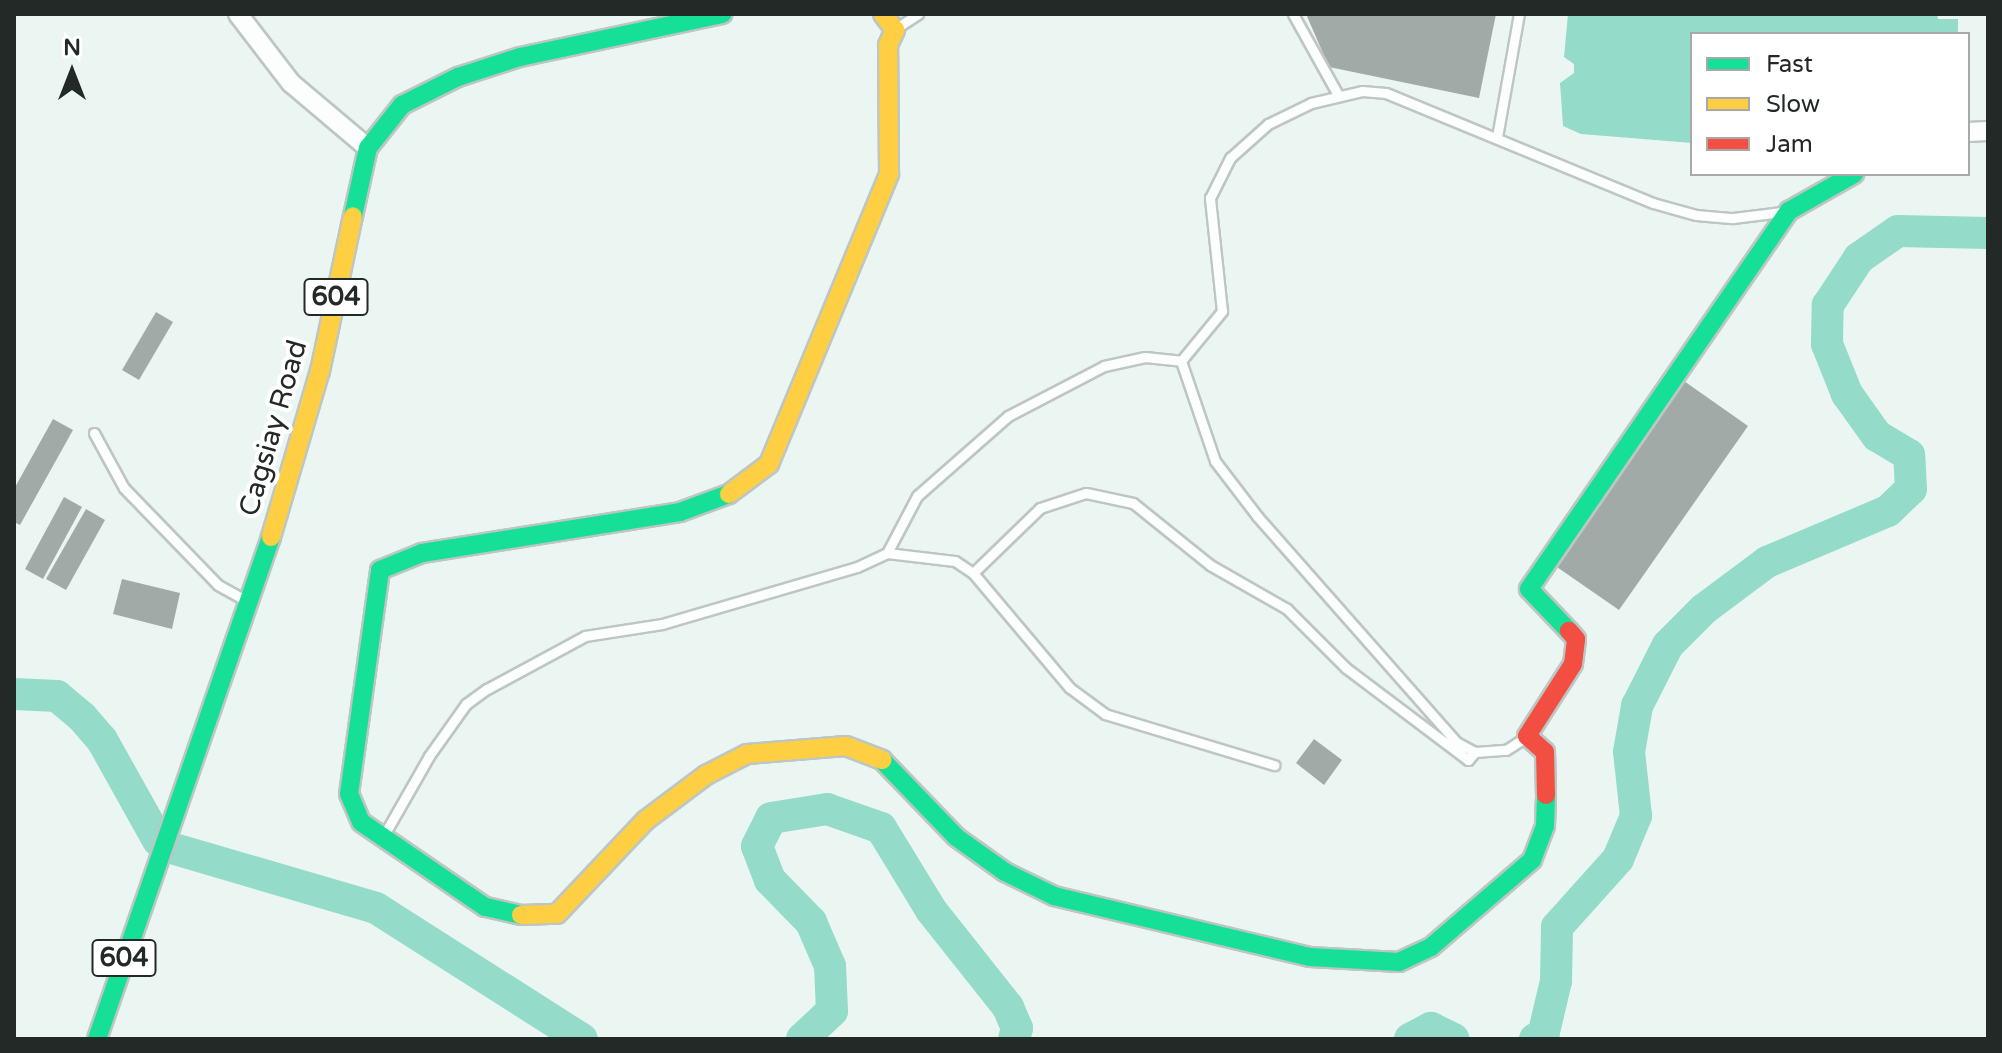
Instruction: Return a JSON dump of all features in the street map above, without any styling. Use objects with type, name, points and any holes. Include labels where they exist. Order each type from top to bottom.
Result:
[{"type":"street","points":[[238,14],[291,83],[368,148]]},
{"type":"street","name":"Cagsiay Road","points":[[97,1039],[179,814],[250,602],[320,371],[368,148],[402,105],[458,77],[520,57],[722,14]]},
{"type":"street","points":[[883,14],[895,30],[888,45],[889,174],[769,464],[726,496],[680,512],[422,553],[380,570],[349,794],[361,822],[485,907],[532,917],[557,914],[646,820],[706,775],[747,754],[846,746],[877,755],[956,837],[1005,872],[1054,896],[1310,957],[1399,962],[1431,947],[1532,860],[1545,826],[1548,763],[1545,752],[1527,736],[1577,653],[1572,630],[1529,589],[1789,211],[1850,176]]},
{"type":"lane","points":[[895,30],[918,14]]},
{"type":"lane","points":[[1293,14],[1338,95]]},
{"type":"lane","points":[[1497,137],[1519,14]]},
{"type":"lane","points":[[1181,361],[1222,311],[1210,198],[1230,158],[1268,124],[1338,95],[1386,93],[1497,137],[1583,176],[1696,215],[1733,218],[1789,211]]},
{"type":"lane","points":[[887,553],[917,496],[1008,416],[1104,366],[1145,357],[1181,361]]},
{"type":"lane","points":[[1181,361],[1215,461],[1257,516],[1456,742],[1475,752],[1506,750],[1527,736]]},
{"type":"lane","points":[[94,433],[124,488],[218,585],[250,602]]},
{"type":"lane","points":[[973,573],[1040,508],[1086,493],[1133,503],[1210,565],[1287,609],[1346,668],[1468,760],[1475,752]]},
{"type":"lane","points":[[383,838],[429,756],[466,704],[487,689],[585,636],[662,624],[857,567],[887,553],[955,561],[973,573],[1070,688],[1105,714],[1274,765]]},
{"type":"shaded area","points":[[1568,14],[1937,14],[1938,19],[1958,19],[1958,32],[1690,32],[1690,143],[1581,134],[1563,126],[1560,83],[1574,73],[1574,64],[1564,57]]},
{"type":"building","points":[[1306,14],[1496,14],[1479,98],[1329,67]]},
{"type":"building","points":[[156,312],[173,322],[139,380],[122,370]]},
{"type":"building","points":[[1684,381],[1748,426],[1619,610],[1554,565]]},
{"type":"building","points":[[53,419],[73,430],[20,525],[14,522],[14,489]]},
{"type":"building","points":[[64,497],[82,507],[43,579],[25,569]]},
{"type":"building","points":[[86,509],[105,520],[66,590],[46,579]]},
{"type":"building","points":[[122,579],[180,593],[172,629],[113,614]]},
{"type":"building","points":[[1314,739],[1342,760],[1324,785],[1296,763]]},
{"type":"waterway","points":[[1535,1039],[1543,1036],[1556,981],[1557,927],[1618,859],[1636,816],[1629,752],[1637,706],[1668,645],[1704,609],[1767,562],[1888,511],[1911,489],[1909,455],[1877,436],[1847,394],[1827,344],[1828,305],[1859,258],[1898,231],[1988,233]]},
{"type":"waterway","points":[[14,694],[57,696],[82,717],[102,740],[158,840]]},
{"type":"waterway","points":[[802,1039],[832,1011],[830,966],[811,922],[770,880],[757,846],[771,818],[827,809],[881,828],[931,910],[1008,1007],[1017,1028],[1014,1039]]},
{"type":"waterway","points":[[178,850],[376,908],[582,1039]]},
{"type":"waterway","points":[[1410,1039],[1431,1028],[1454,1039]]},
{"type":"traffic: fast","points":[[353,216],[368,148],[402,105],[458,77],[520,57],[722,14]]},
{"type":"traffic: fast","points":[[1569,631],[1529,589],[1789,211],[1850,176]]},
{"type":"traffic: fast","points":[[521,915],[485,907],[361,822],[349,794],[380,570],[422,553],[680,512],[729,494]]},
{"type":"traffic: fast","points":[[97,1039],[271,537]]},
{"type":"traffic: fast","points":[[882,760],[956,837],[1005,872],[1054,896],[1310,957],[1399,962],[1431,947],[1532,860],[1545,826],[1546,795]]},
{"type":"traffic: slow","points":[[729,494],[769,464],[889,174],[888,45],[895,30],[883,14]]},
{"type":"traffic: slow","points":[[271,537],[320,371],[353,216]]},
{"type":"traffic: slow","points":[[521,915],[557,914],[646,820],[706,775],[747,754],[846,746],[882,760]]},
{"type":"traffic: jam","points":[[1546,795],[1545,752],[1527,736],[1573,664],[1576,639],[1569,631]]}]
